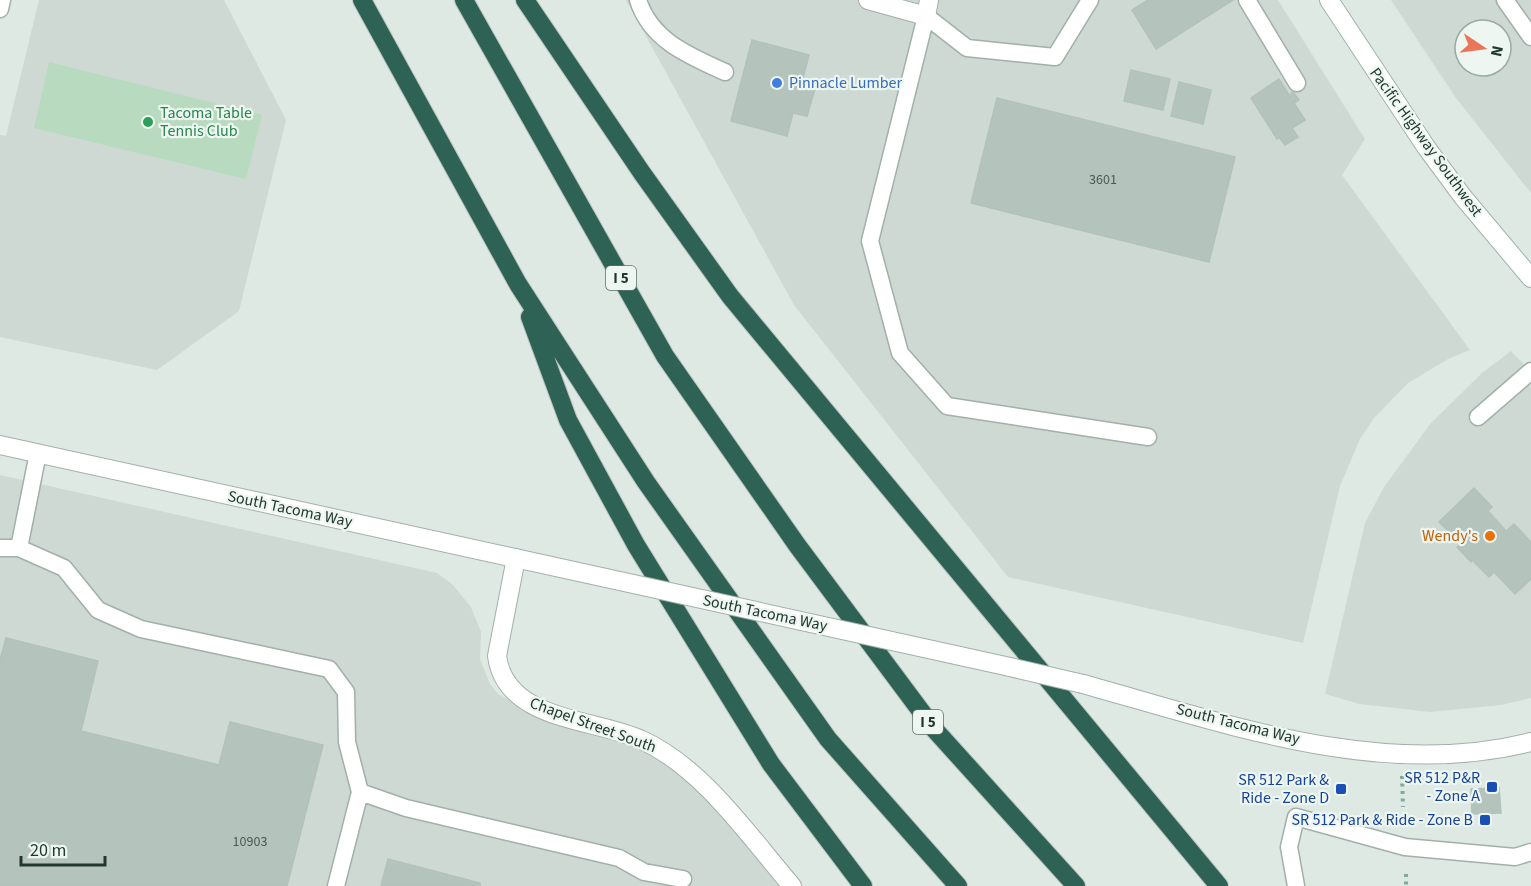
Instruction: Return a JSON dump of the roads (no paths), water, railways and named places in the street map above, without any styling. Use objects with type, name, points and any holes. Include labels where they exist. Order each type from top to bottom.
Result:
[{"type":"highway","points":[[362,0],[518,284],[646,482],[828,739],[958,886]]},
{"type":"highway","name":"I 5","points":[[464,0],[665,356],[797,545],[934,730],[1076,886]]},
{"type":"highway","points":[[525,0],[642,173],[730,296],[1219,886]]},
{"type":"highway","points":[[518,284],[568,420],[636,545],[771,764],[863,886]]},
{"type":"street","points":[[868,0],[928,8]]},
{"type":"street","name":"Pacific Highway Southwest","points":[[1329,0],[1425,147],[1463,197],[1531,278]]},
{"type":"street","name":"South Tacoma Way","points":[[0,445],[1010,667],[1083,684],[1246,728],[1323,744],[1401,754],[1477,753],[1531,742]]},
{"type":"street","name":"Chapel Street South","points":[[516,558],[497,656],[499,670],[508,687],[529,703],[545,710],[639,739],[676,758],[733,817],[792,886]]},
{"type":"lane","points":[[0,9],[2,0]]},
{"type":"lane","points":[[638,0],[659,35],[683,53],[725,72]]},
{"type":"lane","points":[[928,8],[967,48],[1055,57],[1090,0]]},
{"type":"lane","points":[[1247,0],[1297,83]]},
{"type":"lane","points":[[1505,0],[1531,38]]},
{"type":"lane","points":[[928,8],[870,241],[900,353],[947,406],[1148,437]]},
{"type":"lane","points":[[1478,417],[1531,371]]},
{"type":"lane","points":[[19,548],[38,453]]},
{"type":"lane","points":[[0,548],[19,548],[64,568],[98,610],[141,628],[329,669],[346,692],[347,742],[360,792],[336,886]]},
{"type":"lane","points":[[360,792],[405,808],[619,858],[644,872],[683,879]]},
{"type":"lane","points":[[1296,886],[1289,847],[1296,818],[1405,847],[1515,857],[1531,852]]},
{"type":"place","name":"Pinnacle Lumber","points":[[777,83]]},
{"type":"place","name":"Tacoma Table Tennis Club","points":[[148,122]]},
{"type":"place","name":"Wendy's","points":[[1490,536]]},
{"type":"place","name":"SR 512 P&R - Zone A","points":[[1492,787]]},
{"type":"place","name":"SR 512 Park & Ride - Zone D","points":[[1341,789]]},
{"type":"place","name":"SR 512 Park & Ride - Zone B","points":[[1485,820]]}]
